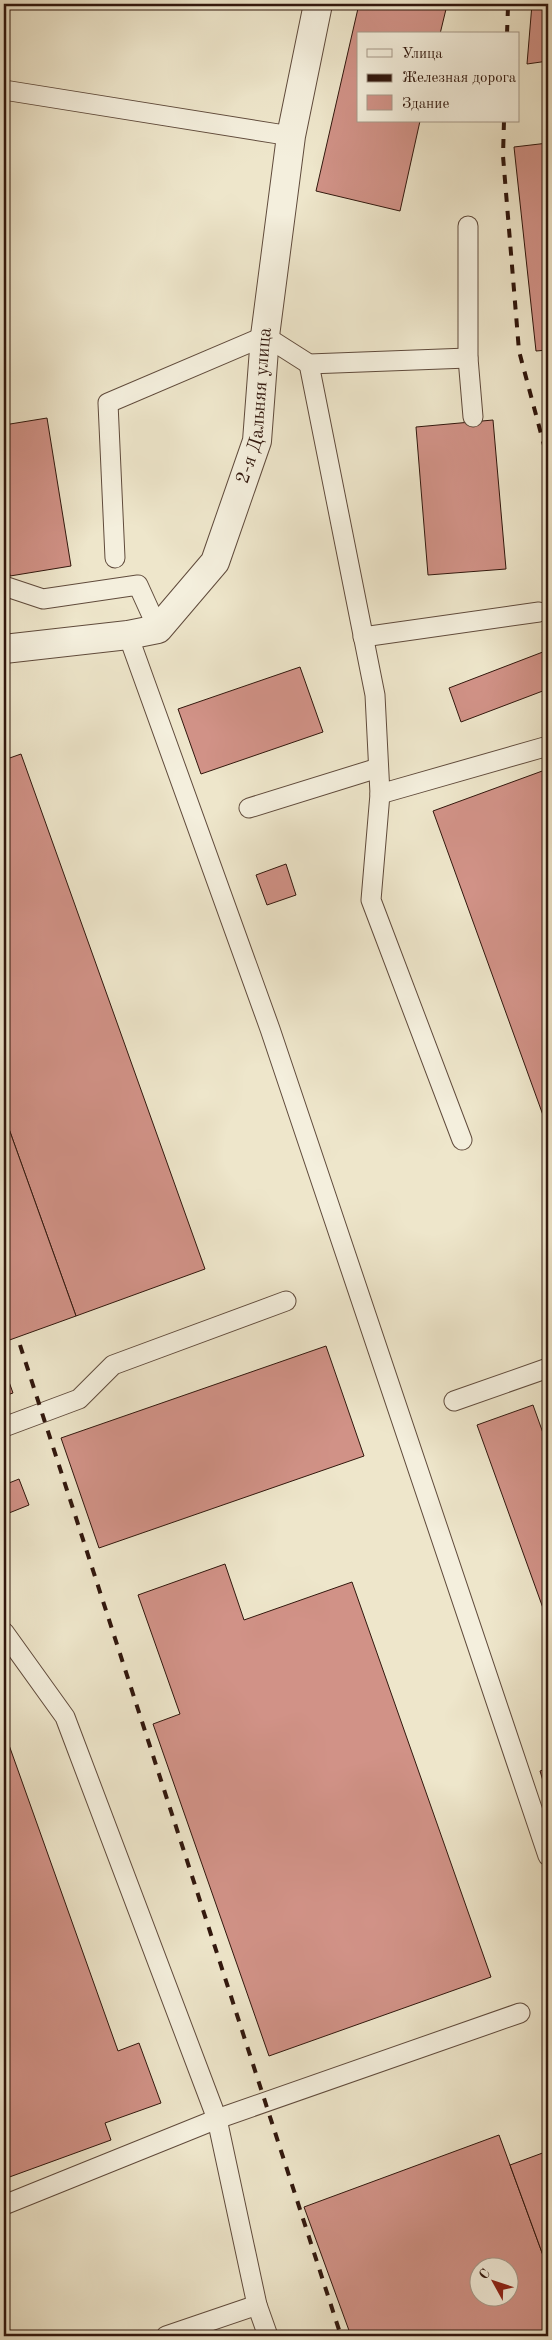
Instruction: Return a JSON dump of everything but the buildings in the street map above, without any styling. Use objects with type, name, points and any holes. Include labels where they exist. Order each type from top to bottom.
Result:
[{"type":"street","name":"2-я Дальняя улица","points":[[158,629],[215,562],[257,441],[265,336],[292,136],[318,4]]},
{"type":"street","points":[[4,649],[128,635],[158,629]]},
{"type":"lane","points":[[4,90],[292,136]]},
{"type":"lane","points":[[468,226],[468,358],[473,417]]},
{"type":"lane","points":[[115,558],[108,403],[265,336],[309,364],[468,358]]},
{"type":"lane","points":[[309,364],[375,695],[380,794],[371,900],[462,1140]]},
{"type":"lane","points":[[4,586],[42,599],[138,585],[158,629]]},
{"type":"lane","points":[[363,637],[539,612]]},
{"type":"lane","points":[[128,635],[273,1039],[548,1856]]},
{"type":"lane","points":[[380,794],[548,746]]},
{"type":"lane","points":[[249,808],[378,768]]},
{"type":"lane","points":[[4,1427],[79,1399],[113,1365],[286,1301]]},
{"type":"lane","points":[[454,1401],[548,1368]]},
{"type":"lane","points":[[4,1632],[65,1717],[217,2119],[257,2305],[268,2336]]},
{"type":"lane","points":[[4,2205],[217,2119],[520,2014]]},
{"type":"lane","points":[[166,2336],[257,2305]]},
{"type":"railway","points":[[507,32],[508,7]]},
{"type":"railway","points":[[504,122],[503,156],[519,351],[548,460]]},
{"type":"railway","points":[[20,1345],[341,2336]]}]
